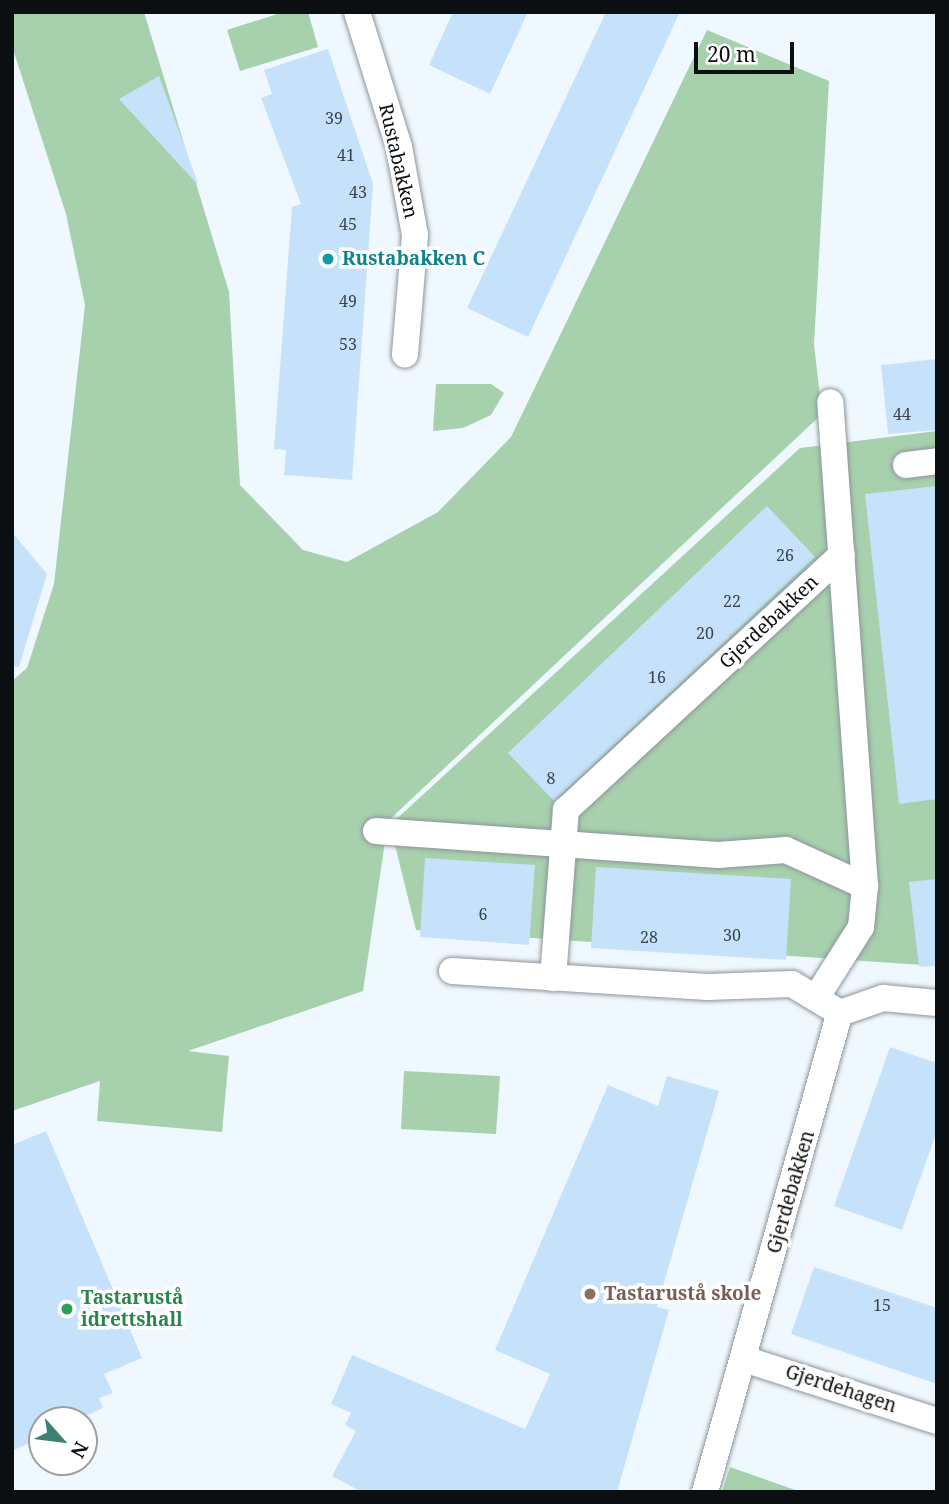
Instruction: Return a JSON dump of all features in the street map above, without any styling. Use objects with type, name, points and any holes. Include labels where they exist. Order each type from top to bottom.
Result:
[{"type":"street","name":"Rustabakken","points":[[357,12],[398,147],[415,235],[405,355]]},
{"type":"street","name":"Gjerdebakken","points":[[816,998],[861,927],[865,886],[830,402]]},
{"type":"street","points":[[906,465],[937,461]]},
{"type":"street","name":"Gjerdebakken","points":[[553,978],[566,810],[842,554]]},
{"type":"street","points":[[376,831],[718,855],[786,850],[865,886]]},
{"type":"street","points":[[452,971],[707,987],[792,984],[840,1013],[883,998],[937,1003]]},
{"type":"street","name":"Gjerdebakken","points":[[705,1492],[840,1013]]},
{"type":"street","name":"Gjerdehagen","points":[[744,1359],[937,1421]]},
{"type":"green space","points":[[12,12],[144,12],[229,292],[240,485],[303,550],[347,562],[438,512],[511,437],[707,30],[829,81],[814,344],[822,414],[388,821],[363,991],[188,1051],[229,1056],[222,1132],[97,1121],[100,1081],[12,1111],[12,681],[27,668],[54,584],[85,305],[66,214],[12,46]]},
{"type":"green space","points":[[284,12],[308,12],[318,47],[240,71],[227,30]]},
{"type":"green space","points":[[436,384],[491,384],[504,393],[491,415],[463,428],[433,431]]},
{"type":"green space","points":[[937,431],[937,966],[416,930],[390,825],[800,448]]},
{"type":"green space","points":[[404,1071],[500,1076],[496,1134],[401,1129]]},
{"type":"green space","points":[[730,1467],[801,1492],[722,1492]]},
{"type":"building","points":[[453,12],[528,12],[490,94],[429,65]]},
{"type":"building","points":[[606,12],[680,12],[528,337],[467,308]]},
{"type":"building","name":"Rustabakken C","points":[[328,49],[373,184],[352,480],[284,475],[286,450],[274,449],[292,207],[301,204],[261,98],[272,94],[264,70]]},
{"type":"building","points":[[159,76],[199,186],[119,99]]},
{"type":"building","points":[[937,359],[937,430],[888,434],[881,365]]},
{"type":"building","points":[[937,486],[937,799],[899,804],[865,494]]},
{"type":"building","points":[[767,506],[815,557],[554,801],[508,753]]},
{"type":"building","points":[[12,532],[47,574],[19,667],[12,666]]},
{"type":"building","points":[[425,858],[535,865],[529,945],[420,937]]},
{"type":"building","points":[[596,867],[791,879],[786,960],[591,948]]},
{"type":"building","points":[[937,879],[937,966],[919,967],[909,882]]},
{"type":"building","points":[[890,1047],[937,1063],[937,1131],[902,1230],[834,1206]]},
{"type":"building","name":"Tastarustå skole","points":[[667,1076],[719,1091],[657,1307],[669,1310],[617,1492],[362,1492],[332,1476],[356,1431],[345,1425],[351,1413],[331,1404],[352,1355],[525,1429],[550,1374],[495,1350],[608,1085],[658,1106]]},
{"type":"building","name":"Tastarustå idrettshall","points":[[46,1131],[142,1358],[104,1374],[113,1393],[99,1398],[103,1408],[98,1410],[98,1406],[28,1406],[28,1444],[12,1451],[12,1145]]},
{"type":"building","points":[[814,1267],[937,1308],[937,1384],[791,1334]]},
{"type":"place","name":"Rustabakken C","points":[[328,259]]},
{"type":"place","name":"Tastarustå skole","points":[[590,1294]]},
{"type":"place","name":"Tastarustå idrettshall","points":[[67,1309]]}]
